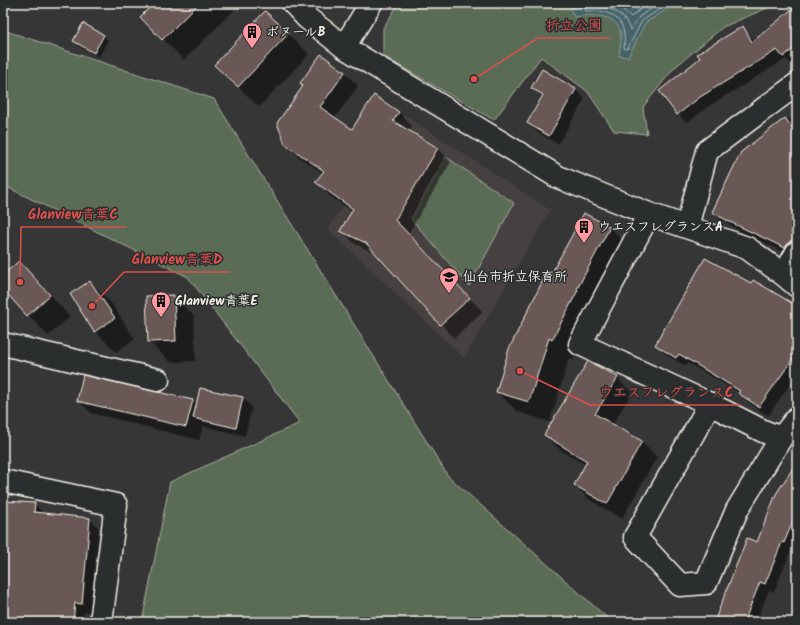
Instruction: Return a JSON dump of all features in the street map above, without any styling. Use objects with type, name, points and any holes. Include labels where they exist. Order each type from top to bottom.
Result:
[{"type":"street","points":[[293,3],[307,18],[344,48],[558,177],[649,214],[747,248],[791,280],[797,252]]},
{"type":"street","points":[[344,48],[371,3]]},
{"type":"street","points":[[687,227],[708,151],[797,84]]},
{"type":"street","points":[[649,214],[580,344],[781,438]]},
{"type":"street","points":[[3,344],[158,380]]},
{"type":"street","points":[[710,404],[635,537],[680,585],[706,583],[737,510],[781,438],[797,418]]},
{"type":"street","points":[[3,481],[116,506],[101,622]]},
{"type":"shaded area","name":"仙台市折立保育所","points":[[403,114],[550,210],[464,358],[328,229]]},
{"type":"green space","points":[[399,3],[779,3],[723,27],[674,68],[643,107],[647,134],[614,131],[587,91],[541,57],[494,120],[383,56],[383,28]]},
{"type":"green space","points":[[3,30],[214,99],[448,476],[612,622],[142,622],[170,482],[300,423],[188,277],[3,185]]},
{"type":"green space","points":[[446,157],[514,203],[469,286],[411,219]]},
{"type":"water","points":[[585,3],[677,3],[645,23],[628,57],[619,56],[621,44],[620,29],[611,19],[589,15],[574,17],[570,8],[582,6]]},
{"type":"building","points":[[154,3],[199,3],[162,40],[140,17]]},
{"type":"building","points":[[797,5],[797,46],[783,57],[777,50],[700,97],[677,115],[659,91],[700,58],[697,54],[743,26],[752,42]]},
{"type":"building","name":"ボヌールB","points":[[265,11],[289,33],[238,87],[214,65]]},
{"type":"building","points":[[83,23],[104,35],[94,53],[73,41]]},
{"type":"building","points":[[321,54],[345,72],[320,107],[352,129],[374,95],[399,112],[393,121],[438,148],[395,220],[470,298],[440,325],[366,243],[340,231],[353,209],[315,182],[324,171],[285,144],[277,123],[303,86],[300,83]]},
{"type":"building","points":[[542,69],[576,89],[549,136],[527,123],[543,95],[531,88]]},
{"type":"building","points":[[785,118],[797,134],[797,233],[793,240],[790,241],[785,248],[712,212],[741,152]]},
{"type":"building","points":[[584,213],[610,227],[552,340],[549,338],[529,402],[496,392],[509,349],[546,274],[550,276]]},
{"type":"building","points":[[705,258],[751,283],[753,280],[797,306],[797,353],[759,407],[738,393],[740,391],[679,354],[676,358],[655,345]]},
{"type":"building","points":[[19,261],[50,295],[27,316],[3,289],[3,275]]},
{"type":"building","points":[[90,281],[115,318],[94,332],[70,294]]},
{"type":"building","name":"Glanview青葉E","points":[[174,295],[176,341],[148,342],[146,296]]},
{"type":"building","points":[[588,361],[618,377],[595,414],[642,441],[607,504],[574,485],[587,461],[544,435]]},
{"type":"building","points":[[83,375],[193,400],[186,427],[77,401]]},
{"type":"building","points":[[200,388],[243,397],[236,428],[193,418]]},
{"type":"building","points":[[797,462],[797,511],[784,543],[782,542],[765,584],[760,582],[744,622],[714,622],[747,538],[757,542],[776,494]]},
{"type":"building","points":[[5,501],[35,503],[34,512],[90,518],[82,604],[75,603],[73,622],[3,622],[3,519]]},
{"type":"place","name":"ボヌールB","points":[[252,49]]},
{"type":"place","name":"折立公園","points":[[474,79]]},
{"type":"place","name":"ウエスフレグランスA","points":[[584,244]]},
{"type":"place","name":"Glanview青葉C","points":[[20,282]]},
{"type":"place","name":"仙台市折立保育所","points":[[449,294]]},
{"type":"place","name":"Glanview青葉D","points":[[92,306]]},
{"type":"place","name":"Glanview青葉E","points":[[161,318]]},
{"type":"place","name":"ウエスフレグランスC","points":[[520,371]]}]
